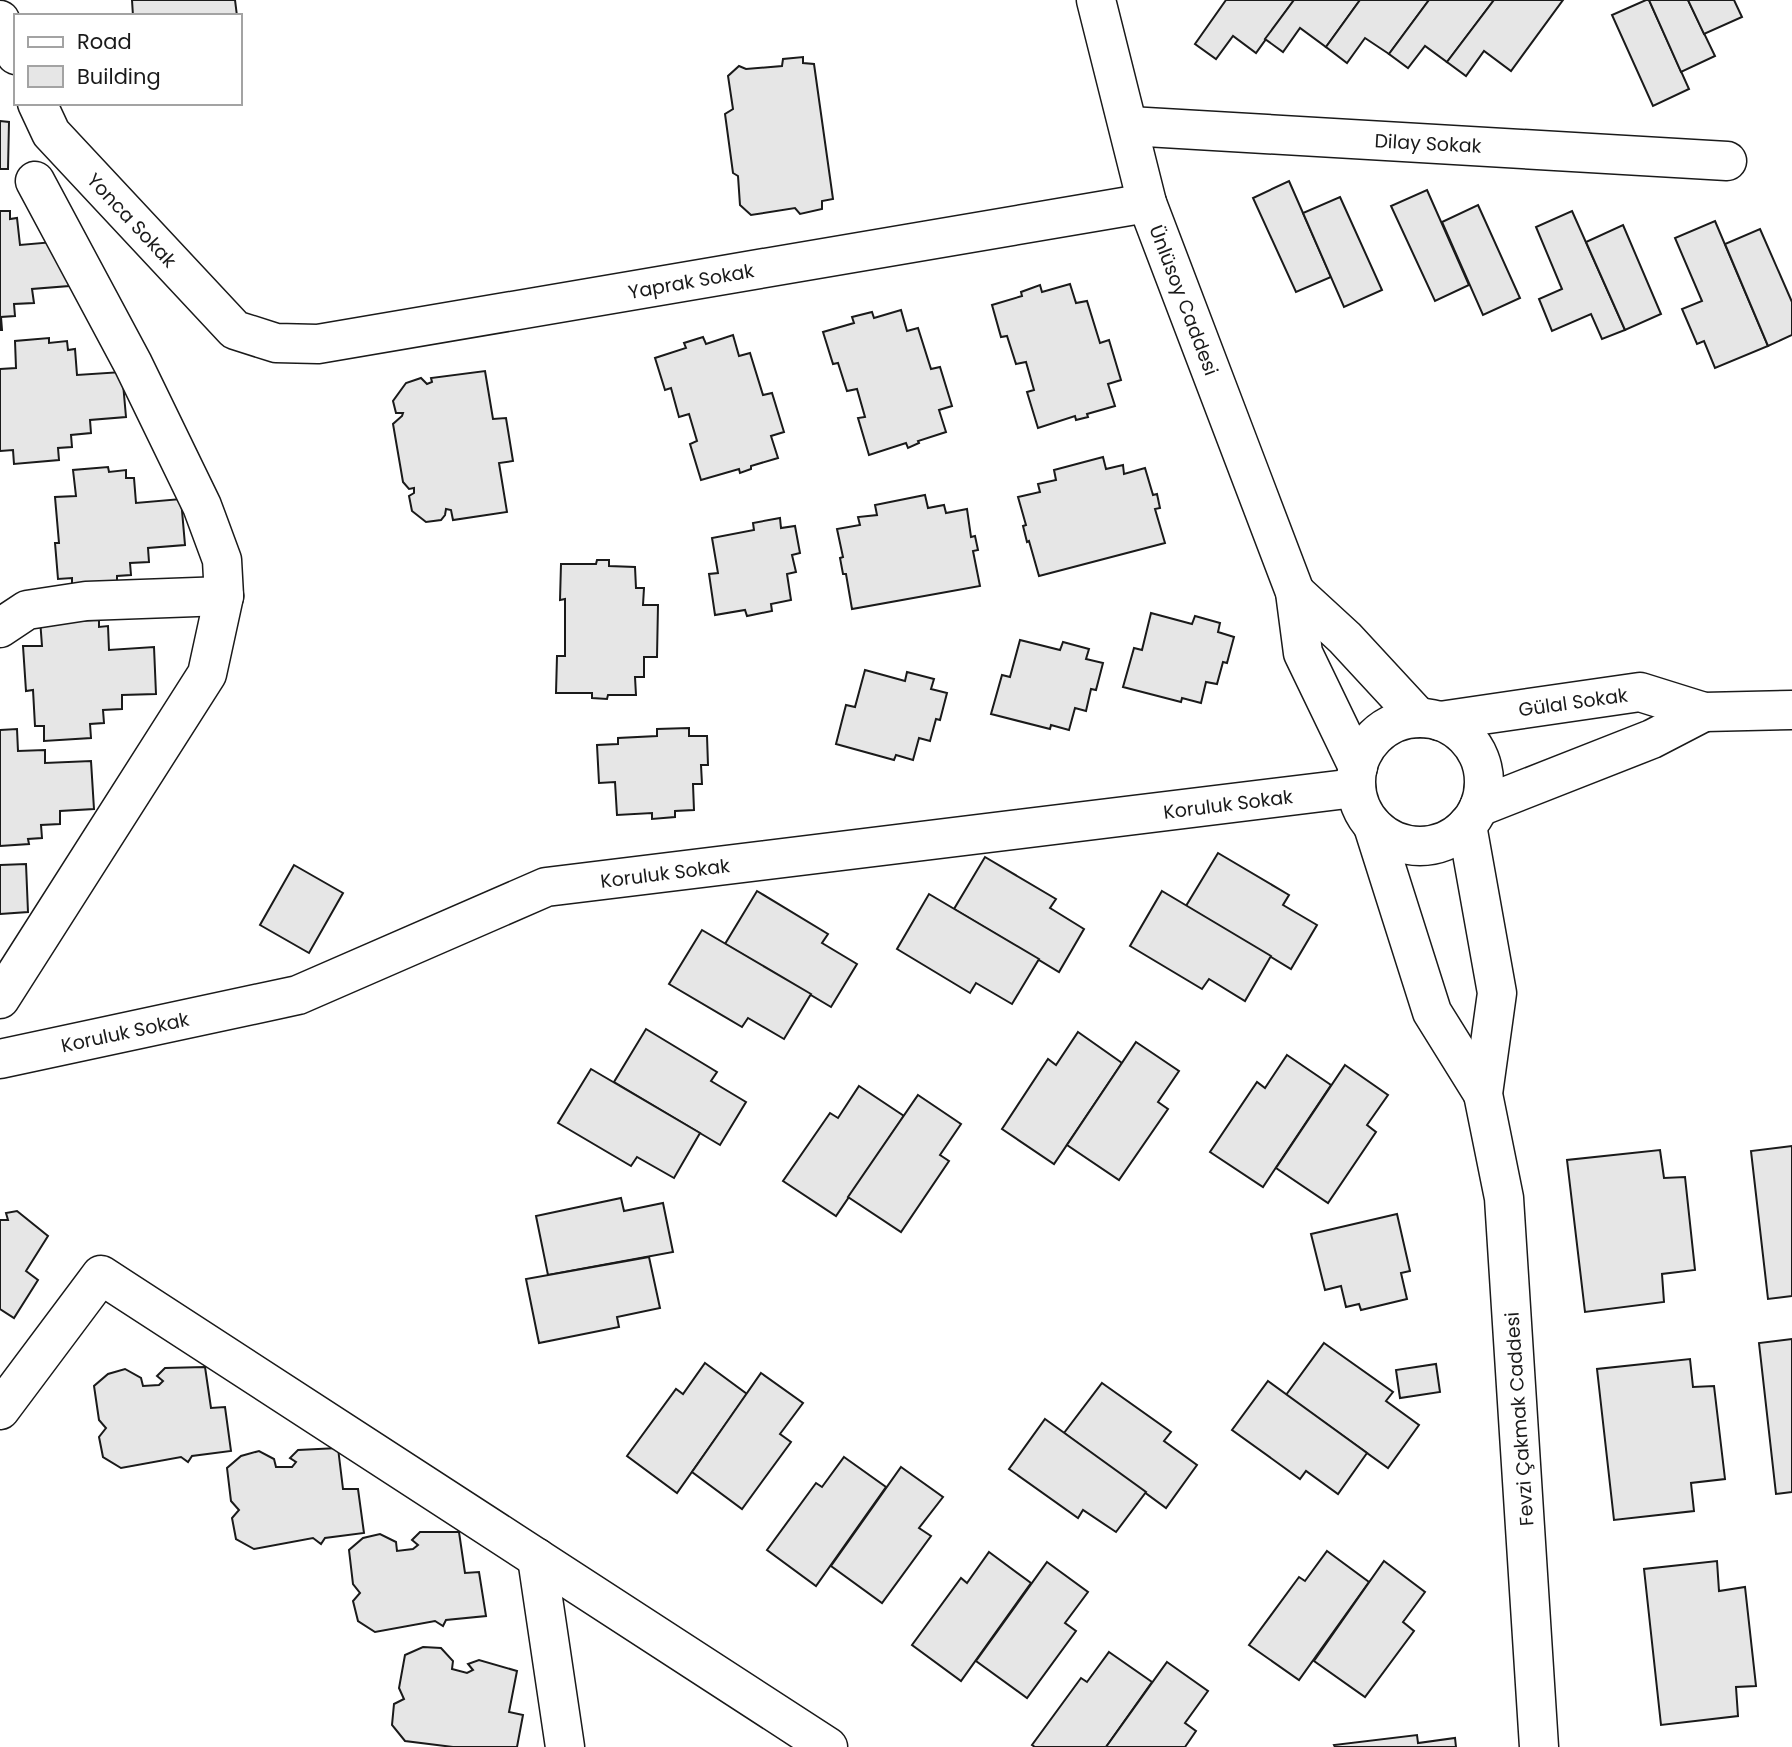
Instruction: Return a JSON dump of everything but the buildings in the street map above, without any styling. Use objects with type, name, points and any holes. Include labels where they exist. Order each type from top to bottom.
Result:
[{"type":"street","name":"Ünlüsoy Caddesi","points":[[1096,0],[1147,203],[1295,592],[1303,653],[1357,778]]},
{"type":"street","points":[[0,20],[14,51]]},
{"type":"street","name":"Yonca Sokak","points":[[38,105],[51,133],[234,330]]},
{"type":"street","name":"Dilay Sokak","points":[[1129,126],[1727,161]]},
{"type":"street","points":[[0,999],[207,674],[224,596],[222,560],[202,506],[133,364],[36,181]]},
{"type":"street","name":"Yaprak Sokak","points":[[234,330],[276,343],[318,344],[1147,203]]},
{"type":"street","name":"Ünlüsoy Caddesi","points":[[1295,592],[1429,719]]},
{"type":"street","points":[[0,628],[27,610],[86,601],[224,596]]},
{"type":"street","name":"Gülal Sokak","points":[[1429,719],[1640,692],[1704,712],[1792,710]]},
{"type":"street","name":"Gülal Sokak","points":[[1473,816],[1652,739],[1704,712]]},
{"type":"street","points":[[1429,719],[1459,731],[1474,746],[1482,766],[1484,787],[1473,816],[1451,838],[1431,845],[1410,845],[1390,839],[1373,825],[1361,808],[1357,778],[1366,747],[1380,732],[1398,721],[1429,719]]},
{"type":"street","name":"Koruluk Sokak","points":[[0,1059],[298,995],[546,887],[1357,778]]},
{"type":"street","name":"Fevzi Çakmak Caddesi","points":[[1473,816],[1497,993],[1483,1094],[1504,1198],[1539,1747]]},
{"type":"street","name":"Fevzi Çakmak Caddesi","points":[[1373,825],[1432,1012],[1483,1094]]},
{"type":"street","points":[[0,1410],[101,1276],[828,1747]]},
{"type":"street","points":[[537,1558],[565,1747]]}]
